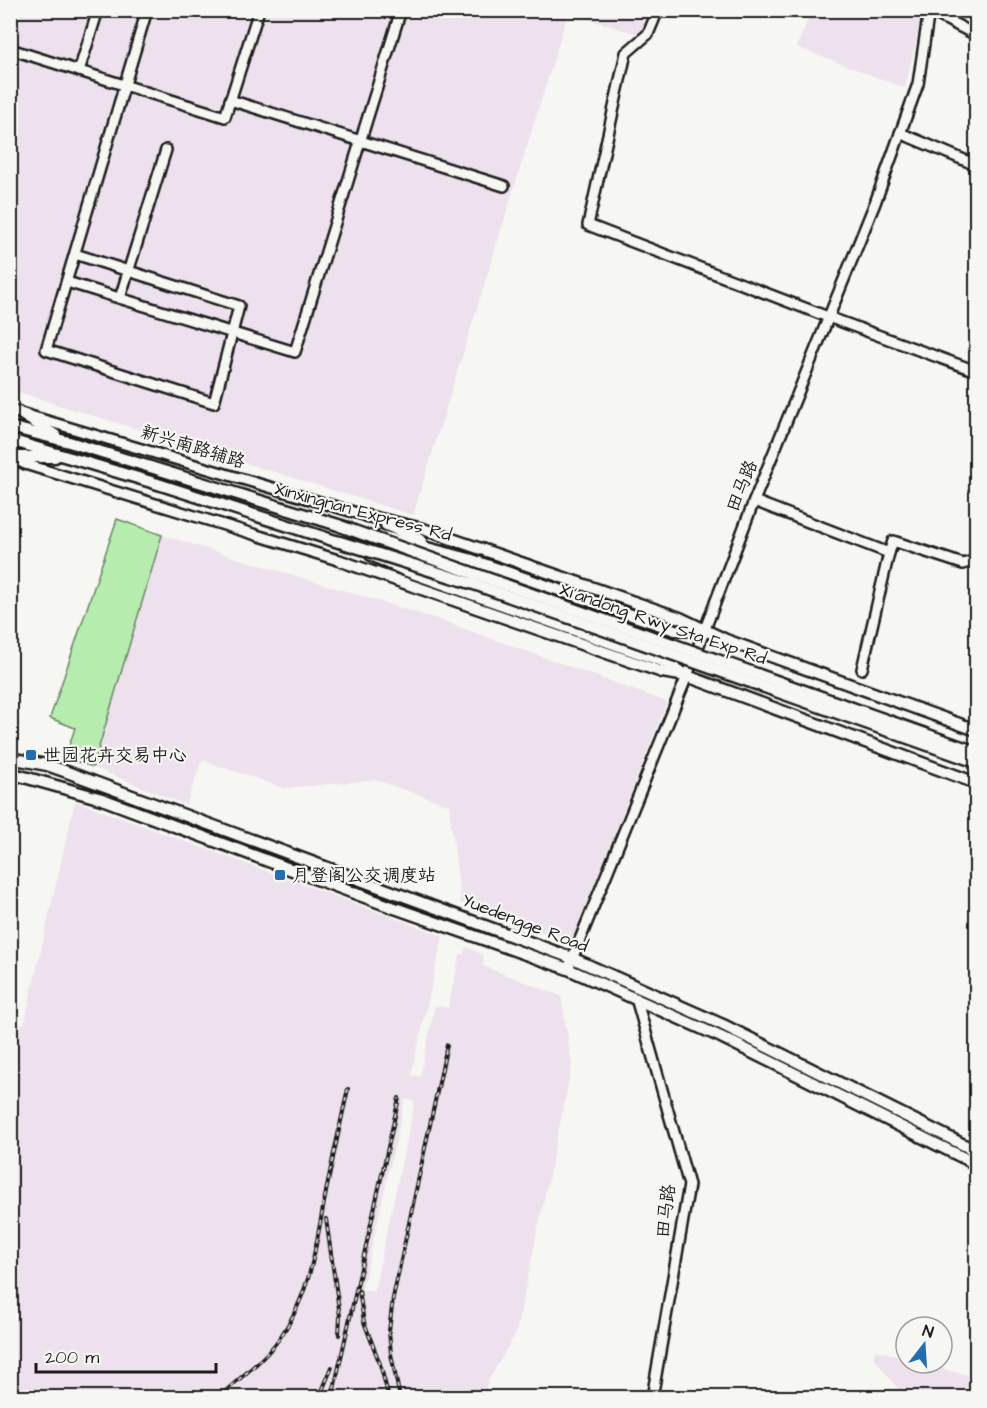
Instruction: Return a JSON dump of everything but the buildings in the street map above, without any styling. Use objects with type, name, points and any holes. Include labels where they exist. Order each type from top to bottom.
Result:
[{"type":"main road","points":[[14,411],[69,442]]},
{"type":"main road","name":"Xinxingnan Express Rd","points":[[10,427],[69,442],[340,525],[469,559],[675,630],[704,631]]},
{"type":"main road","name":"Xinxingnan Express Rd","points":[[10,440],[340,542],[404,570],[665,662],[687,676]]},
{"type":"main road","points":[[10,457],[67,457]]},
{"type":"main road","points":[[367,516],[401,533],[469,559]]},
{"type":"main road","points":[[367,516],[434,533],[680,618],[704,631],[976,730]]},
{"type":"main road","name":"Xi'andong Rwy Sta Exp Rd","points":[[340,525],[976,752]]},
{"type":"main road","name":"Xi'andong Rwy Sta Exp Rd","points":[[340,542],[485,588],[976,762]]},
{"type":"main road","points":[[338,560],[374,569],[404,570]]},
{"type":"main road","points":[[338,560],[662,672],[687,676],[976,783]]},
{"type":"main road","name":"Yuedengge Road","points":[[10,758],[67,772],[572,958],[723,1025],[976,1151]]},
{"type":"main road","name":"Yuedengge Road","points":[[10,773],[102,799],[378,902],[568,969],[721,1037],[976,1164]]},
{"type":"street","points":[[79,71],[98,10]]},
{"type":"street","points":[[75,254],[239,306],[214,402],[46,350],[147,10]]},
{"type":"street","points":[[12,50],[225,117],[259,10]]},
{"type":"street","points":[[66,282],[296,352],[401,10]]},
{"type":"street","points":[[658,10],[648,34],[626,53],[588,225],[976,371]]},
{"type":"street","points":[[929,11],[976,35]]},
{"type":"street","name":"田马路","points":[[568,969],[687,676],[754,501],[874,203],[918,84],[929,11]]},
{"type":"street","points":[[230,100],[504,186]]},
{"type":"street","points":[[900,133],[976,165]]},
{"type":"street","points":[[120,298],[166,150]]},
{"type":"street","name":"新兴南路辅路","points":[[14,411],[367,516]]},
{"type":"street","points":[[10,457],[25,464],[338,560]]},
{"type":"street","points":[[754,501],[889,553]]},
{"type":"street","points":[[862,669],[893,541],[963,564],[976,560]]},
{"type":"street","name":"田马路","points":[[636,998],[689,1185],[652,1398]]},
{"type":"shaded area","points":[[913,10],[922,15],[905,88],[797,47],[811,11]]},
{"type":"shaded area","points":[[21,11],[650,11],[641,35],[568,13],[413,515],[11,390],[10,45]]},
{"type":"shaded area","points":[[162,535],[440,620],[667,702],[571,942],[461,903],[449,805],[376,780],[284,788],[202,760],[186,805],[93,767]]},
{"type":"shaded area","points":[[75,801],[443,936],[411,1075],[420,1077],[435,1006],[448,1008],[460,954],[463,955],[466,947],[483,955],[483,966],[561,996],[572,1065],[516,1333],[488,1381],[484,1397],[11,1397],[10,1095],[17,1067],[11,1064],[11,1055],[21,1024],[24,1025]],"holes":[[[405,1099],[415,1101],[374,1292],[362,1290]]]},
{"type":"shaded area","points":[[876,1350],[894,1355],[894,1375],[954,1375],[954,1372],[976,1378],[976,1397],[904,1397],[873,1356]]},
{"type":"green space","points":[[117,519],[162,535],[93,767],[65,758],[75,728],[50,718]]},
{"type":"railway","points":[[400,1398],[389,1331],[393,1298],[447,1045]]},
{"type":"railway","points":[[218,1398],[275,1345],[299,1303],[311,1270],[348,1089]]},
{"type":"railway","points":[[332,1398],[399,1098]]},
{"type":"railway","points":[[326,1219],[340,1316],[339,1335]]},
{"type":"railway","points":[[359,1291],[364,1322],[380,1364],[389,1398]]},
{"type":"railway","points":[[319,1398],[332,1367]]},
{"type":"place","name":"世园花卉交易中心","points":[[31,755]]},
{"type":"place","name":"月登阁公交调度站","points":[[280,875]]}]
